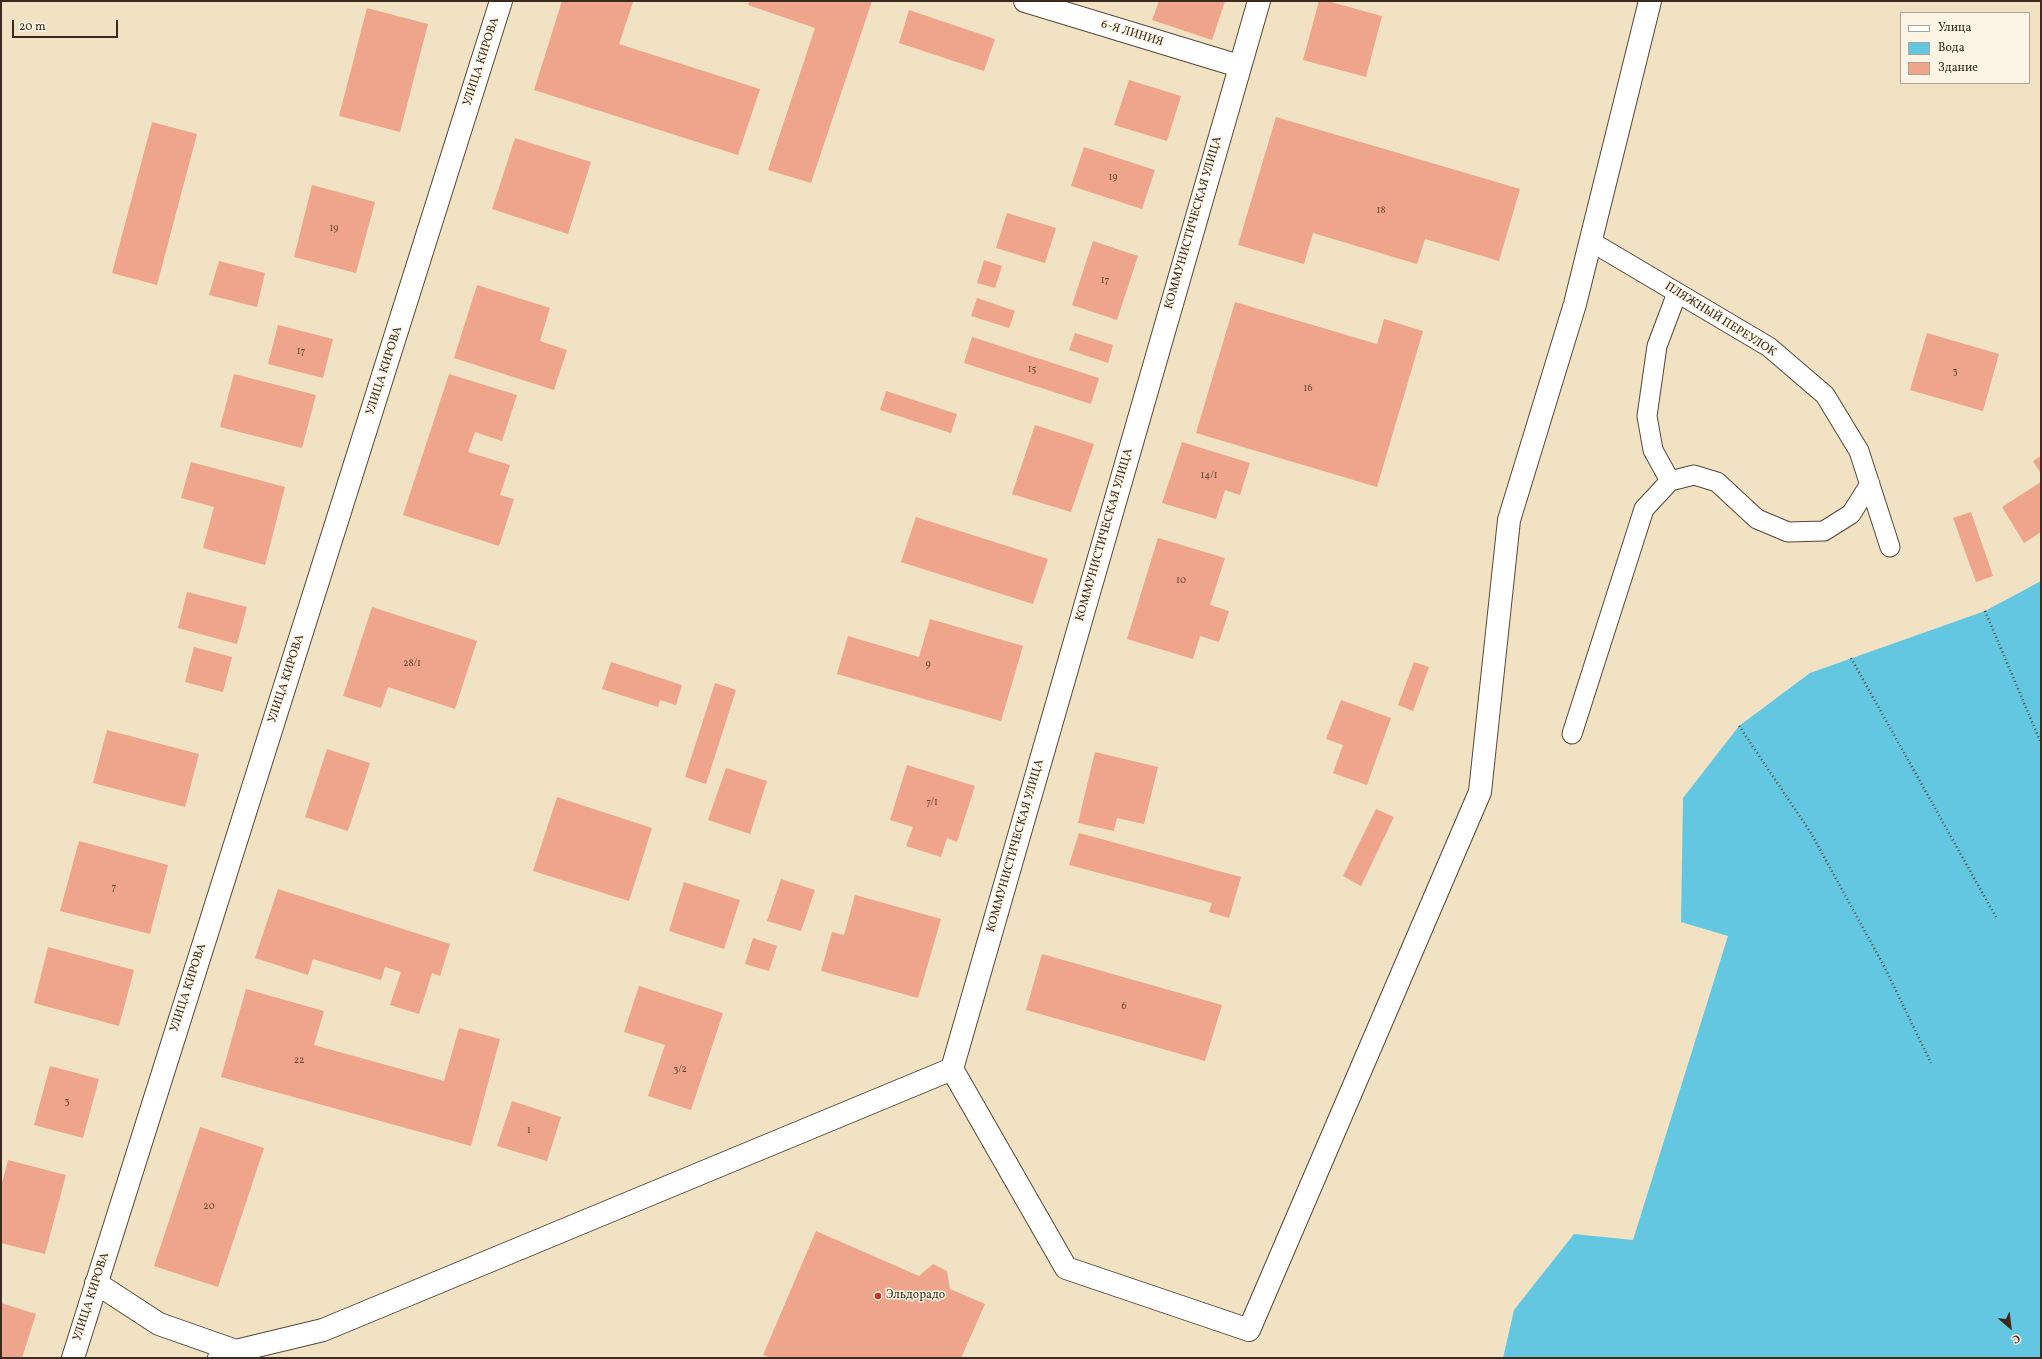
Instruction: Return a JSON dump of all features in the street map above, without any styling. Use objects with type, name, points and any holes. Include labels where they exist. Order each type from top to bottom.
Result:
[{"type":"street","name":"УЛИЦА КИРОВА","points":[[73,1358],[501,1]]},
{"type":"street","name":"6-Я ЛИНИЯ","points":[[1025,1],[1239,66]]},
{"type":"street","name":"КОММУНИСТИЧЕСКАЯ УЛИЦА","points":[[952,1069],[1239,66],[1259,1]]},
{"type":"street","points":[[96,1283],[159,1324],[228,1354],[323,1330],[952,1069],[1066,1268],[1249,1330],[1480,792],[1509,520],[1575,304],[1650,1]]},
{"type":"lane","name":"ПЛЯЖНЫЙ ПЕРЕУЛОК","points":[[1590,241],[1769,347],[1825,395],[1859,451],[1890,547]]},
{"type":"lane","points":[[1670,481],[1653,450],[1647,416],[1657,346],[1677,293]]},
{"type":"lane","points":[[1572,734],[1644,509],[1670,481],[1694,475],[1717,482],[1757,519],[1788,532],[1824,531],[1851,514],[1870,484]]},
{"type":"path","points":[[1985,611],[2041,743]]},
{"type":"path","points":[[1851,658],[1997,919]]},
{"type":"path","points":[[1739,726],[1811,833],[1885,968],[1930,1063]]},
{"type":"water","points":[[2041,581],[2041,1358],[1503,1358],[1514,1310],[1574,1234],[1633,1240],[1728,936],[1681,922],[1683,798],[1739,726],[1810,673],[1985,611]]},
{"type":"building","points":[[562,1],[633,2],[619,44],[760,89],[738,155],[534,90]]},
{"type":"building","points":[[750,1],[872,1],[811,183],[768,170],[815,28],[748,5]]},
{"type":"building","points":[[1159,1],[1225,1],[1212,40],[1152,20]]},
{"type":"building","points":[[1319,1],[1327,1],[1382,16],[1366,77],[1303,60]]},
{"type":"building","points":[[367,8],[428,24],[400,132],[339,116]]},
{"type":"building","points":[[909,10],[995,39],[984,71],[899,43]]},
{"type":"building","points":[[1129,80],[1181,96],[1167,141],[1114,125]]},
{"type":"building","points":[[1276,117],[1520,189],[1499,261],[1425,239],[1417,264],[1313,233],[1304,264],[1238,245]]},
{"type":"building","points":[[152,122],[197,134],[157,285],[112,273]]},
{"type":"building","points":[[515,138],[591,162],[568,234],[492,209]]},
{"type":"building","points":[[1084,147],[1155,170],[1142,209],[1071,186]]},
{"type":"building","points":[[312,185],[375,202],[356,273],[294,257]]},
{"type":"building","points":[[1007,213],[1056,228],[1045,263],[996,248]]},
{"type":"building","points":[[1093,241],[1138,256],[1117,320],[1072,305]]},
{"type":"building","points":[[984,260],[1002,266],[995,288],[977,283]]},
{"type":"building","points":[[219,261],[265,273],[257,307],[209,295]]},
{"type":"building","points":[[477,285],[550,308],[540,341],[567,350],[554,390],[454,358]]},
{"type":"building","points":[[977,298],[1015,311],[1009,328],[971,316]]},
{"type":"building","points":[[1235,302],[1377,344],[1384,319],[1423,331],[1377,487],[1196,433]]},
{"type":"building","points":[[278,325],[333,339],[323,378],[268,364]]},
{"type":"building","points":[[1075,333],[1113,345],[1108,363],[1069,350]]},
{"type":"building","points":[[1927,333],[1999,354],[1983,411],[1910,390]]},
{"type":"building","points":[[972,337],[1099,378],[1091,404],[964,363]]},
{"type":"building","points":[[234,374],[316,395],[302,448],[220,427]]},
{"type":"building","points":[[449,374],[517,395],[502,441],[475,432],[468,452],[510,465],[500,495],[514,499],[499,546],[403,515]]},
{"type":"building","points":[[886,391],[957,414],[951,433],[880,410]]},
{"type":"building","points":[[1035,425],[1094,444],[1071,512],[1012,494]]},
{"type":"building","points":[[1182,442],[1250,463],[1240,495],[1225,490],[1216,519],[1162,503]]},
{"type":"building","points":[[2041,456],[2041,474],[2033,461]]},
{"type":"building","points":[[191,462],[285,487],[265,565],[203,548],[214,507],[181,498]]},
{"type":"building","points":[[2041,482],[2041,532],[2024,543],[2002,507]]},
{"type":"building","points":[[1971,512],[1993,576],[1976,582],[1953,518]]},
{"type":"building","points":[[916,517],[1048,559],[1033,604],[901,562]]},
{"type":"building","points":[[1158,538],[1225,558],[1210,605],[1229,611],[1219,642],[1200,636],[1193,659],[1127,639]]},
{"type":"building","points":[[187,592],[247,607],[237,644],[178,628]]},
{"type":"building","points":[[372,607],[477,641],[455,709],[388,687],[381,708],[343,696]]},
{"type":"building","points":[[930,619],[1023,646],[1001,721],[837,674],[848,636],[919,657]]},
{"type":"building","points":[[194,647],[232,657],[223,692],[185,682]]},
{"type":"building","points":[[611,662],[682,685],[676,705],[660,700],[658,707],[602,689]]},
{"type":"building","points":[[1414,662],[1429,667],[1413,711],[1398,705]]},
{"type":"building","points":[[715,683],[736,690],[706,784],[685,777]]},
{"type":"building","points":[[1341,700],[1391,718],[1367,785],[1333,773],[1343,745],[1326,739]]},
{"type":"building","points":[[107,730],[199,754],[185,807],[93,783]]},
{"type":"building","points":[[327,749],[370,763],[348,831],[305,817]]},
{"type":"building","points":[[1095,752],[1158,767],[1144,824],[1117,818],[1114,831],[1078,823]]},
{"type":"building","points":[[907,765],[975,786],[957,842],[947,838],[941,857],[906,846],[913,827],[890,820]]},
{"type":"building","points":[[726,768],[767,781],[750,834],[708,820]]},
{"type":"building","points":[[557,797],[652,828],[629,901],[533,871]]},
{"type":"building","points":[[1376,809],[1394,817],[1361,886],[1343,876]]},
{"type":"building","points":[[1079,833],[1241,877],[1229,918],[1209,912],[1212,903],[1069,865]]},
{"type":"building","points":[[79,841],[168,865],[150,934],[60,911]]},
{"type":"building","points":[[781,879],[815,890],[801,931],[767,921]]},
{"type":"building","points":[[684,882],[740,900],[724,949],[669,931]]},
{"type":"building","points":[[278,889],[450,944],[440,976],[432,973],[419,1014],[390,1005],[401,972],[385,967],[381,980],[313,959],[308,975],[255,958]]},
{"type":"building","points":[[855,895],[941,919],[918,998],[821,971],[832,932],[844,935]]},
{"type":"building","points":[[753,938],[777,946],[769,971],[745,964]]},
{"type":"building","points":[[48,947],[134,970],[119,1026],[34,1003]]},
{"type":"building","points":[[1042,954],[1222,1005],[1205,1061],[1026,1010]]},
{"type":"building","points":[[639,986],[723,1013],[691,1110],[648,1096],[665,1045],[624,1032]]},
{"type":"building","points":[[246,989],[324,1011],[314,1045],[444,1081],[459,1028],[500,1039],[471,1146],[221,1077]]},
{"type":"building","points":[[50,1066],[99,1079],[83,1138],[34,1125]]},
{"type":"building","points":[[512,1101],[561,1117],[547,1161],[497,1146]]},
{"type":"building","points":[[200,1127],[264,1148],[218,1287],[154,1266]]},
{"type":"building","points":[[8,1160],[66,1175],[45,1254],[1,1243],[1,1187]]},
{"type":"building","name":"Эльдорадо","points":[[816,1231],[919,1276],[933,1264],[947,1271],[950,1289],[985,1304],[961,1358],[771,1358],[763,1355]]},
{"type":"building","points":[[1,1303],[36,1314],[22,1358],[1,1358]]},
{"type":"place","name":"Эльдорадо","points":[[878,1296]]}]
